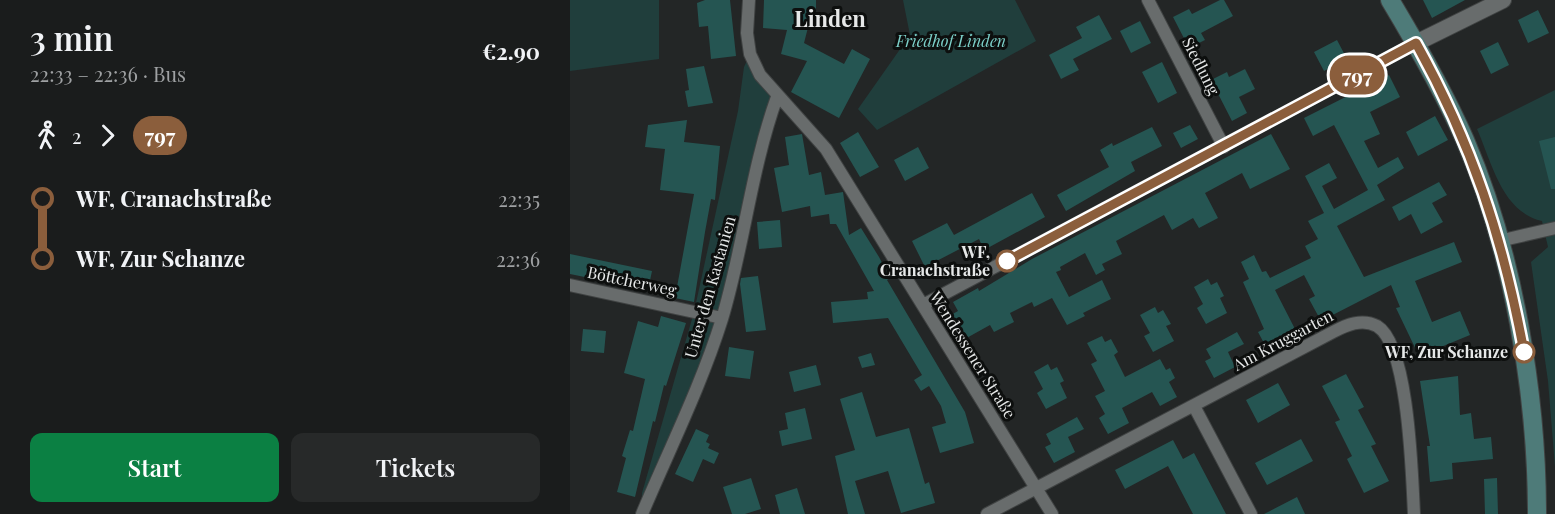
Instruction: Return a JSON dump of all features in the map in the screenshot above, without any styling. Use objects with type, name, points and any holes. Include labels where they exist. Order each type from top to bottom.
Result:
[{"type":"main road","points":[[1390,0],[1416,43],[1466,142],[1498,241],[1516,312],[1527,375],[1534,429],[1537,514]]},
{"type":"street","name":"Wendessener Straße","points":[[749,0],[747,33],[750,54],[760,75],[777,97],[799,117],[826,149],[1052,514]]},
{"type":"street","name":"Siedlung","points":[[1148,0],[1224,147]]},
{"type":"street","points":[[923,304],[1224,147],[1416,43],[1503,0]]},
{"type":"street","name":"Unter den Kastanien","points":[[642,514],[709,358],[722,318],[748,219],[761,142],[777,97]]},
{"type":"street","points":[[1498,241],[1555,228]]},
{"type":"street","name":"Böttcherweg","points":[[570,285],[722,318]]},
{"type":"street","name":"Am Kruggarten","points":[[987,514],[1346,325],[1357,322],[1377,326],[1393,345],[1401,370],[1414,514]]},
{"type":"street","points":[[1194,406],[1251,514]]},
{"type":"green space","points":[[570,0],[659,0],[659,59],[570,71]]},
{"type":"green space","name":"Friedhof Linden","points":[[903,0],[1015,0],[1036,41],[877,130],[858,109],[910,35]]},
{"type":"green space","points":[[750,54],[777,97],[722,318],[641,514],[642,493],[694,312],[738,111],[744,67]]},
{"type":"green space","points":[[1555,90],[1555,467],[1548,381],[1531,262],[1548,247],[1542,221],[1528,216],[1508,197],[1494,171],[1477,129]]},
{"type":"building","points":[[705,0],[730,0],[736,56],[711,59],[708,26],[699,27],[697,3]]},
{"type":"building","points":[[764,0],[816,0],[816,12],[812,12],[804,43],[844,64],[852,49],[870,59],[839,118],[791,92],[807,61],[781,54],[787,30],[763,28]]},
{"type":"building","points":[[1224,0],[1233,16],[1201,33],[1205,40],[1189,48],[1173,17],[1189,9],[1192,14]]},
{"type":"building","points":[[1423,0],[1465,0],[1432,18]]},
{"type":"building","points":[[1538,10],[1549,33],[1528,43],[1518,20]]},
{"type":"building","points":[[1099,15],[1112,39],[1073,59],[1079,70],[1061,79],[1049,55],[1082,38],[1076,27]]},
{"type":"building","points":[[1140,21],[1151,43],[1131,53],[1120,31]]},
{"type":"building","points":[[1337,40],[1347,59],[1324,71],[1314,52]]},
{"type":"building","points":[[1498,42],[1509,65],[1491,74],[1480,51]]},
{"type":"building","points":[[1162,62],[1177,93],[1158,103],[1142,72]]},
{"type":"building","points":[[704,66],[713,103],[688,107],[685,91],[689,90],[686,69]]},
{"type":"building","points":[[1245,69],[1255,89],[1239,97],[1247,113],[1232,121],[1211,80],[1227,72],[1229,77]]},
{"type":"building","points":[[1389,75],[1400,97],[1370,112],[1380,134],[1364,141],[1378,168],[1398,157],[1404,168],[1377,185],[1385,200],[1337,226],[1364,277],[1454,242],[1462,262],[1415,281],[1432,322],[1460,311],[1470,335],[1419,356],[1396,308],[1400,307],[1391,285],[1321,321],[1309,299],[1315,296],[1304,275],[1275,290],[1295,329],[1265,345],[1258,332],[1264,329],[1243,282],[1249,279],[1241,262],[1254,255],[1262,272],[1266,271],[1270,278],[1311,258],[1305,246],[1318,239],[1308,221],[1324,213],[1305,176],[1329,163],[1337,178],[1322,186],[1334,209],[1368,190],[1334,125],[1313,136],[1304,118]]},
{"type":"building","points":[[1435,116],[1448,140],[1418,156],[1406,132]]},
{"type":"building","points":[[687,120],[684,142],[720,146],[715,200],[711,199],[694,302],[675,298],[694,194],[660,190],[665,149],[645,147],[648,125]]},
{"type":"building","points":[[1190,125],[1198,139],[1181,148],[1173,133]]},
{"type":"building","points":[[1152,127],[1162,146],[1131,162],[1135,171],[1066,211],[1057,195],[1109,167],[1100,150]]},
{"type":"building","points":[[858,132],[879,167],[860,177],[840,143]]},
{"type":"building","points":[[802,134],[809,175],[821,172],[825,195],[843,192],[849,235],[861,228],[879,257],[890,278],[887,280],[965,412],[974,443],[940,453],[932,427],[946,423],[941,406],[929,386],[921,391],[914,380],[922,375],[888,318],[833,323],[831,302],[868,299],[867,292],[874,291],[836,224],[830,224],[829,214],[811,217],[810,206],[782,212],[774,168],[789,165],[785,137]]},
{"type":"building","points":[[1271,134],[1290,169],[1250,189],[1242,173],[1205,193],[1218,218],[1199,228],[1193,218],[1172,230],[1164,215],[1116,241],[1122,254],[1102,264],[1105,270],[1096,275],[1085,253],[1060,267],[1061,270],[1056,272],[1069,297],[1102,280],[1111,299],[1083,313],[1085,316],[1067,325],[1052,298],[1034,307],[1032,302],[1010,313],[1014,322],[994,332],[990,325],[963,340],[949,316],[958,311],[953,302],[978,288],[979,291],[1032,259]]},
{"type":"building","points":[[1555,137],[1555,189],[1551,189],[1539,141]]},
{"type":"building","points":[[918,147],[929,168],[905,181],[894,160]]},
{"type":"building","points":[[1439,182],[1447,195],[1432,203],[1443,222],[1421,234],[1411,214],[1399,221],[1392,207]]},
{"type":"building","points":[[1032,193],[1045,217],[984,250],[979,239],[925,267],[912,241],[947,223],[954,235]]},
{"type":"building","points":[[780,220],[782,247],[759,249],[757,222]]},
{"type":"building","points":[[570,254],[652,271],[648,290],[570,274]]},
{"type":"building","points":[[758,276],[766,330],[746,332],[741,278]]},
{"type":"building","points":[[1208,279],[1211,285],[1217,282],[1224,296],[1220,298],[1227,313],[1206,324],[1197,308],[1203,304],[1194,287]]},
{"type":"building","points":[[1155,307],[1158,313],[1163,310],[1171,324],[1166,326],[1174,341],[1153,352],[1144,336],[1150,333],[1140,315]]},
{"type":"building","points":[[661,316],[686,323],[666,386],[664,385],[655,422],[653,421],[635,497],[617,492],[626,458],[622,456],[630,430],[633,431],[645,379],[624,373],[638,321],[658,327]]},
{"type":"building","points":[[583,329],[606,331],[604,353],[581,351]]},
{"type":"building","points":[[1237,332],[1244,344],[1228,352],[1235,367],[1214,378],[1205,361],[1211,358],[1206,349]]},
{"type":"building","points":[[1102,336],[1105,342],[1111,339],[1118,352],[1114,355],[1125,377],[1160,359],[1166,370],[1170,368],[1175,378],[1169,382],[1177,397],[1160,406],[1152,392],[1122,408],[1129,423],[1108,434],[1099,418],[1105,414],[1095,396],[1105,391],[1091,364],[1097,361],[1087,343]]},
{"type":"building","points":[[729,347],[754,351],[750,379],[725,376]]},
{"type":"building","points":[[871,353],[875,365],[862,368],[858,357]]},
{"type":"building","points":[[1048,364],[1051,370],[1057,367],[1064,381],[1060,383],[1067,398],[1046,409],[1037,393],[1043,389],[1034,372]]},
{"type":"building","points":[[816,365],[821,385],[794,392],[789,372]]},
{"type":"building","points":[[1346,374],[1364,407],[1358,410],[1376,444],[1371,446],[1389,481],[1364,493],[1347,459],[1352,456],[1335,422],[1340,420],[1322,386]]},
{"type":"building","points":[[1458,376],[1460,415],[1471,413],[1474,439],[1491,437],[1493,459],[1452,463],[1453,479],[1430,482],[1427,446],[1430,446],[1420,381]]},
{"type":"building","points":[[1278,383],[1290,405],[1258,423],[1246,400]]},
{"type":"building","points":[[862,392],[876,437],[909,428],[925,484],[929,482],[935,503],[901,513],[888,471],[855,481],[865,514],[848,514],[835,456],[855,450],[840,399]]},
{"type":"building","points":[[805,408],[812,439],[782,446],[779,431],[788,429],[785,413]]},
{"type":"building","points":[[1077,417],[1084,429],[1068,437],[1075,452],[1054,463],[1045,447],[1051,444],[1046,434]]},
{"type":"building","points":[[696,429],[709,435],[706,442],[710,444],[708,448],[719,453],[714,464],[703,459],[693,482],[675,474]]},
{"type":"building","points":[[1301,439],[1313,461],[1267,485],[1255,463]]},
{"type":"building","points":[[1173,440],[1183,459],[1194,453],[1226,514],[1193,514],[1168,466],[1125,489],[1115,470]]},
{"type":"building","points":[[751,478],[761,509],[745,514],[732,514],[723,487]]},
{"type":"building","points":[[1497,478],[1498,514],[1485,514],[1484,479]]},
{"type":"building","points":[[797,488],[805,514],[780,514],[775,495]]},
{"type":"building","points":[[1297,497],[1305,514],[1264,514]]},
{"type":"bus line","name":"797","points":[[1007,261],[1416,43],[1454,115],[1475,164],[1509,280],[1524,352]]},
{"type":"place","name":"WF, Cranachstraße","points":[[1007,261]]},
{"type":"place","name":"WF, Zur Schanze","points":[[1524,352]]},
{"type":"district","name":"Linden","points":[[830,19]]}]
